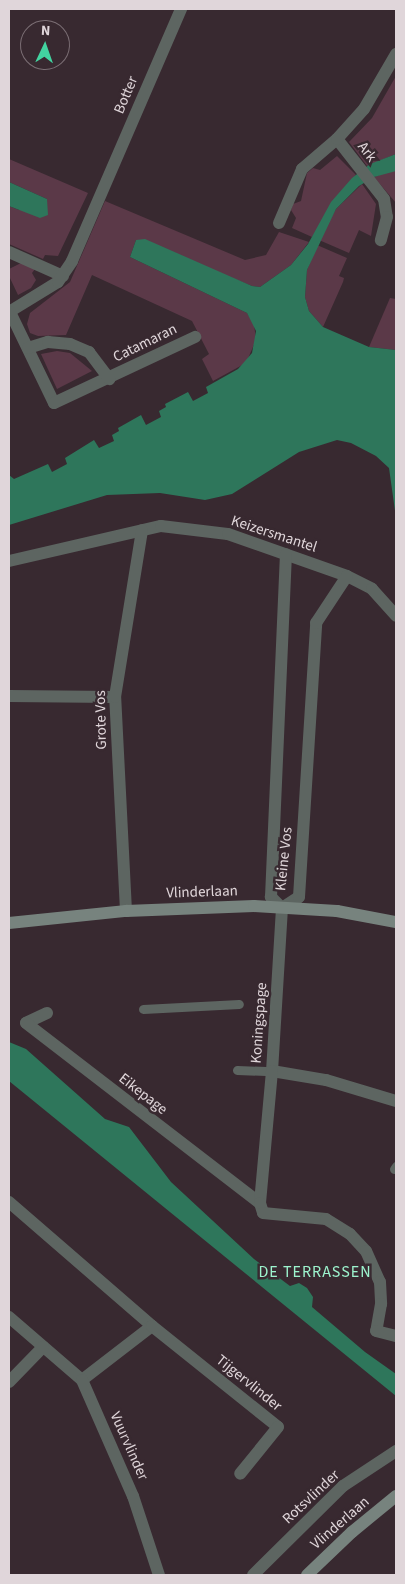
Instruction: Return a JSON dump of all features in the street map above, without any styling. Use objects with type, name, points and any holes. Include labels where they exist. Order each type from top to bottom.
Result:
[{"type":"street","name":"Botter","points":[[101,194],[181,9]]},
{"type":"street","name":"Ark","points":[[279,223],[302,169],[337,139],[368,102],[396,54]]},
{"type":"street","name":"Ark","points":[[337,139],[386,206],[387,217],[381,240]]},
{"type":"street","name":"Catamaran","points":[[101,194],[63,276],[48,290],[10,312],[54,403],[109,379],[195,337]]},
{"type":"street","points":[[9,252],[63,276]]},
{"type":"street","name":"Catamaran","points":[[28,348],[48,342],[70,344],[89,352],[109,379]]},
{"type":"street","name":"Keizersmantel","points":[[9,561],[161,526],[228,534],[347,576],[372,588],[396,616]]},
{"type":"street","name":"Grote Vos","points":[[126,911],[115,697],[142,530]]},
{"type":"street","name":"Kleine Vos","points":[[286,554],[271,897],[282,908],[299,897],[316,623],[347,576]]},
{"type":"street","points":[[9,696],[115,697]]},
{"type":"street","name":"Vlinderlaan","points":[[9,923],[126,911],[254,906],[337,911],[396,922]]},
{"type":"street","name":"Koningspage","points":[[282,908],[272,1071],[326,1080],[396,1101]]},
{"type":"street","name":"Eikepage","points":[[47,1013],[26,1023],[262,1208]]},
{"type":"street","points":[[272,1071],[262,1208],[326,1219],[350,1234],[366,1251],[380,1282],[381,1304],[376,1331],[396,1336]]},
{"type":"street","name":"Tijgervlinder","points":[[9,1202],[152,1326],[278,1427],[240,1474]]},
{"type":"street","name":"Vuurvlinder","points":[[9,1317],[82,1380],[133,1496],[159,1575]]},
{"type":"street","points":[[82,1380],[152,1326]]},
{"type":"street","points":[[9,1382],[43,1347]]},
{"type":"street","name":"Rotsvlinder","points":[[253,1575],[343,1486],[396,1451]]},
{"type":"street","name":"Vlinderlaan","points":[[307,1575],[352,1532],[396,1496]]},
{"type":"lane","points":[[143,1009],[239,1004]]},
{"type":"lane","points":[[237,1070],[272,1071]]},
{"type":"shaded area","points":[[396,76],[396,154],[367,166],[349,142],[372,118]]},
{"type":"shaded area","points":[[396,154],[396,171],[374,177],[359,186],[336,209],[307,270],[305,297],[309,311],[323,327],[369,347],[396,350],[396,518],[389,468],[376,456],[351,443],[337,440],[299,452],[232,494],[205,500],[160,493],[107,495],[9,525],[9,475],[14,479],[48,464],[52,472],[67,464],[65,458],[94,440],[99,448],[114,441],[112,435],[119,431],[118,428],[141,415],[146,425],[161,417],[159,411],[166,407],[165,404],[188,392],[193,401],[208,393],[206,387],[238,369],[252,353],[256,331],[247,313],[130,257],[136,240],[145,239],[252,286],[260,287],[291,265],[308,244],[331,202],[352,178],[370,164]]},
{"type":"shaded area","points":[[337,156],[356,175],[312,237],[292,228],[296,218],[291,210],[293,204],[301,201],[307,173],[313,168],[320,170]]},
{"type":"shaded area","points":[[9,159],[88,193],[58,256],[45,255],[43,259],[9,244],[9,206],[19,210],[47,199],[9,182]]},
{"type":"shaded area","points":[[390,171],[396,171],[396,203],[374,177]]},
{"type":"shaded area","points":[[9,182],[47,199],[48,215],[40,218],[9,206]]},
{"type":"shaded area","points":[[362,184],[376,204],[371,236],[359,230],[349,253],[319,240],[336,209]]},
{"type":"shaded area","points":[[105,201],[245,260],[266,255],[279,232],[309,242],[291,265],[260,287],[252,286],[136,240],[130,257],[247,313],[254,324],[256,340],[246,363],[213,381],[202,359],[209,354],[192,321],[92,275],[66,335],[38,336],[30,333],[27,324],[30,313],[70,282]]},
{"type":"shaded area","points":[[317,245],[347,258],[339,276],[344,278],[343,282],[323,327],[309,311],[305,297],[307,270]]},
{"type":"shaded area","points":[[21,263],[35,269],[32,273],[36,280],[31,288],[18,295],[9,276],[9,269]]},
{"type":"shaded area","points":[[390,298],[396,299],[396,350],[369,347]]},
{"type":"shaded area","points":[[57,351],[70,353],[92,371],[57,389],[41,354]]},
{"type":"shaded area","points":[[9,1042],[26,1049],[105,1119],[129,1127],[171,1182],[254,1259],[290,1286],[299,1283],[307,1288],[313,1297],[312,1307],[365,1352],[396,1374],[396,1396],[9,1081]]},
{"type":"district","name":"DE TERRASSEN","points":[[315,1272]]}]
